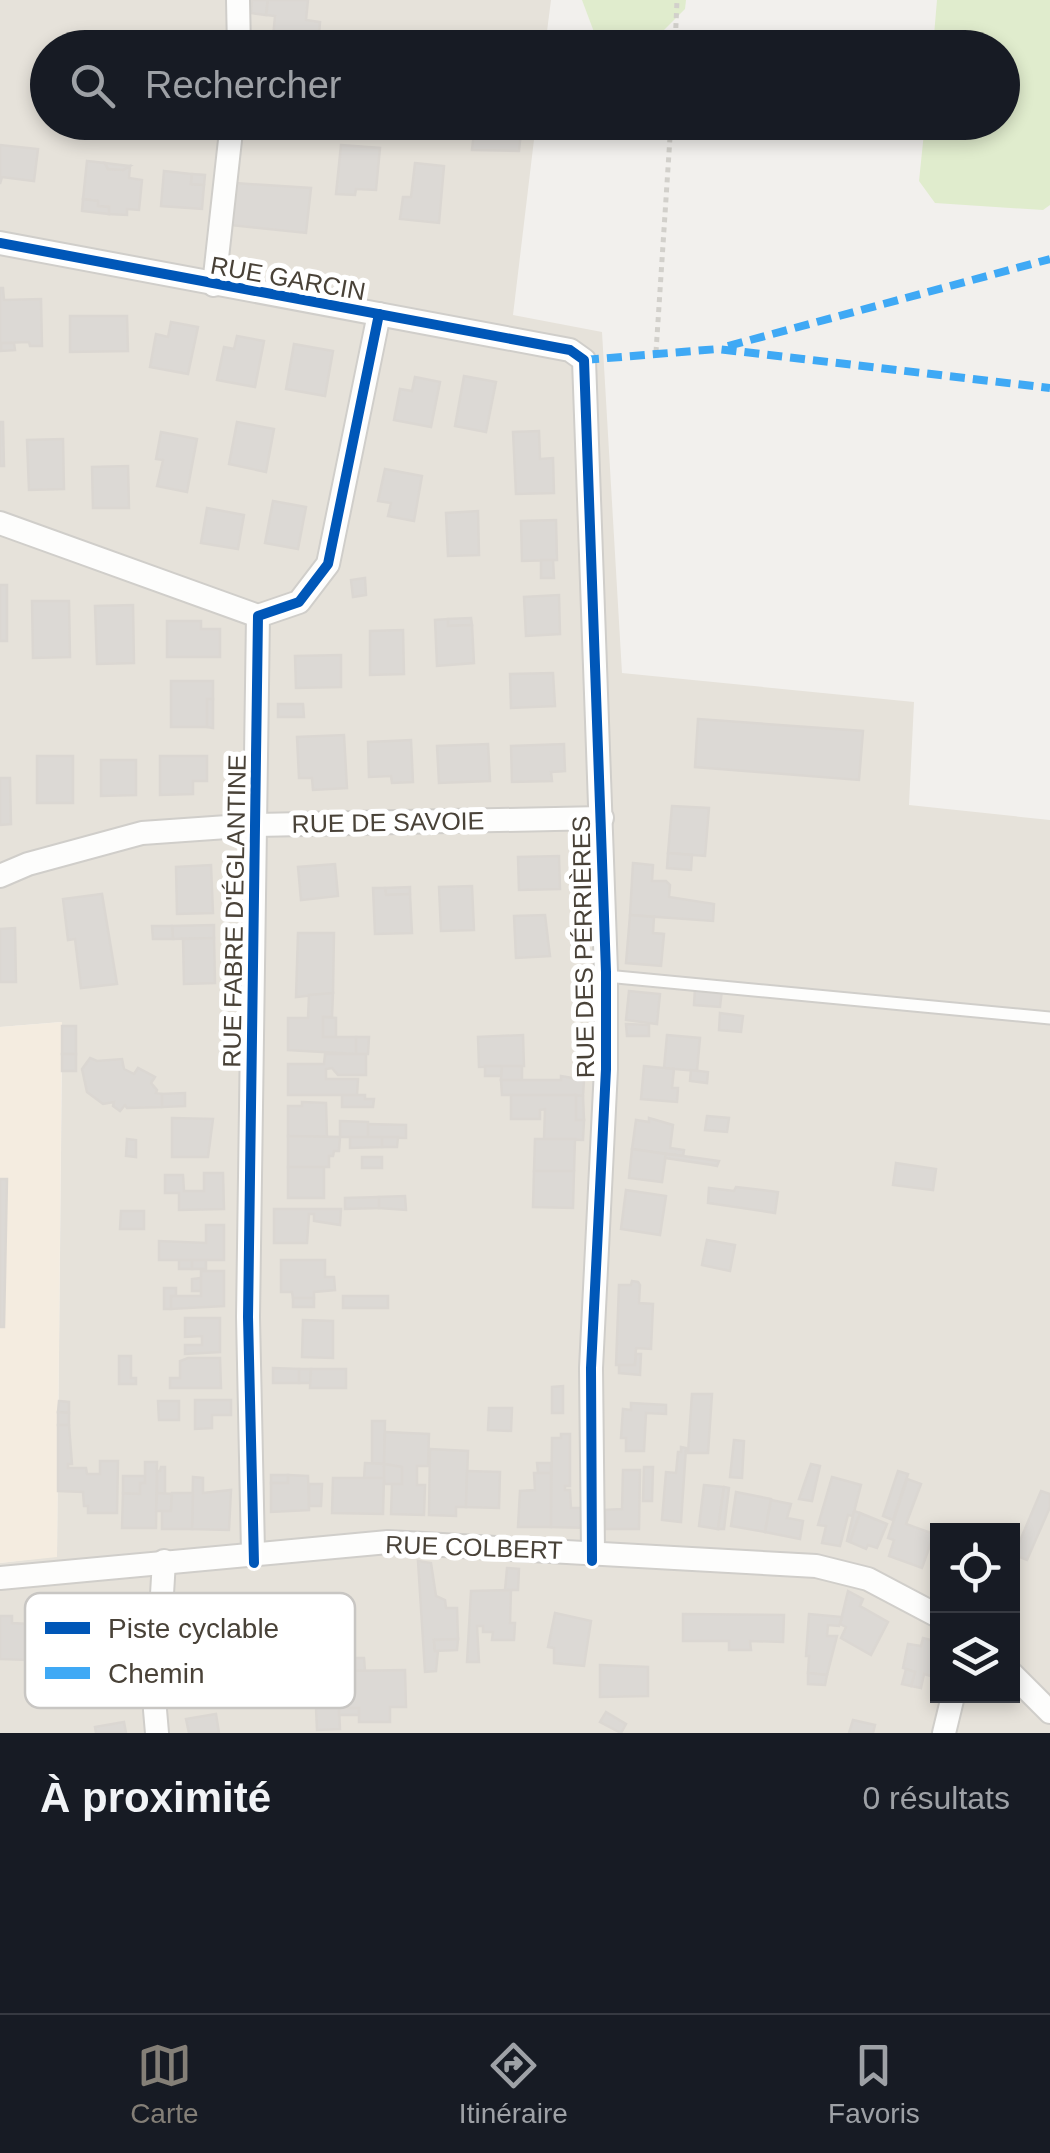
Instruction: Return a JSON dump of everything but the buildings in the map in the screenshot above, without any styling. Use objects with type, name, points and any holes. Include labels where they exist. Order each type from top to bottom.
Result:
[{"type":"street","points":[[238,0],[238,30]]},
{"type":"street","points":[[214,285],[230,140]]},
{"type":"street","name":"RUE GARCIN","points":[[0,244],[570,350]]},
{"type":"street","points":[[0,522],[258,616],[299,602],[328,564],[379,314]]},
{"type":"street","name":"RUE DES PÉRRIÈRES","points":[[570,350],[584,360],[606,976],[606,1069],[591,1368],[593,1551]]},
{"type":"street","name":"RUE FABRE D'ÉGLANTINE","points":[[254,1552],[248,1317],[258,616]]},
{"type":"street","name":"RUE DE SAVOIE","points":[[0,876],[28,864],[142,833],[256,826],[602,818]]},
{"type":"street","name":"RUE COLBERT","points":[[0,1578],[388,1542],[816,1566],[868,1578],[932,1613]]},
{"type":"street","points":[[162,1593],[164,1562]]},
{"type":"street","points":[[1020,1682],[1050,1712]]},
{"type":"street","points":[[944,1733],[952,1703]]},
{"type":"street","points":[[155,1708],[158,1733]]},
{"type":"lane","points":[[606,976],[1050,1018]]},
{"type":"path","points":[[676,30],[677,0]]},
{"type":"path","points":[[656,352],[670,140]]},
{"type":"shaded area","points":[[0,0],[551,0],[547,30],[30,30],[30,140],[534,140],[513,315],[602,332],[622,673],[914,702],[909,805],[1050,820],[1050,1733],[0,1733],[0,1563],[57,1556],[61,1022],[0,1027]]},
{"type":"shaded area","points":[[62,1022],[57,1557],[0,1563],[0,1027]]},
{"type":"green space","points":[[582,0],[686,0],[685,9],[664,30],[593,30]]},
{"type":"green space","points":[[937,0],[1050,0],[1050,205],[1043,210],[935,203],[919,181],[923,140],[1020,140],[1020,30],[934,30]]},
{"type":"marked path","points":[[728,346],[1050,259]]},
{"type":"marked path","points":[[584,360],[718,349],[1050,388]]},
{"type":"cycle path","points":[[0,243],[570,350],[584,360],[606,972],[606,1069],[591,1368],[592,1561]]},
{"type":"cycle path","points":[[254,1563],[248,1317],[258,616],[299,602],[328,564],[379,314]]}]
